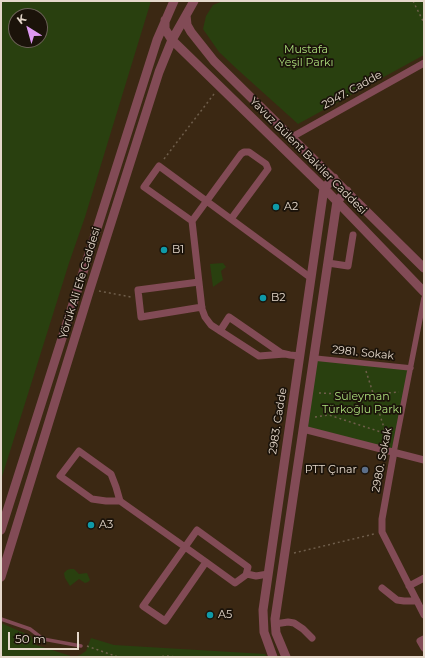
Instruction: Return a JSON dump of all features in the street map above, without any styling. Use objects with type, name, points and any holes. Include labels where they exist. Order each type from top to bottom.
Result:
[{"type":"street","name":"Yörük Ali Efe Caddesi","points":[[1,530],[154,46],[174,1]]},
{"type":"street","name":"Yörük Ali Efe Caddesi","points":[[1,577],[154,86],[172,40],[194,1]]},
{"type":"street","name":"Yavuz Bülent Bakiler Caddesi","points":[[186,15],[186,21],[189,28],[202,47],[424,268]]},
{"type":"street","points":[[166,17],[166,29],[172,40]]},
{"type":"street","name":"Yavuz Bülent Bakiler Caddesi","points":[[172,40],[282,145],[424,292]]},
{"type":"street","name":"2947. Cadde","points":[[292,137],[424,63]]},
{"type":"street","points":[[282,145],[292,137]]},
{"type":"street","points":[[232,219],[268,169],[266,165],[251,153],[245,152],[241,154],[192,221],[204,316],[211,325],[259,356],[285,354],[314,358]]},
{"type":"street","points":[[192,221],[144,187],[159,166],[311,278]]},
{"type":"street","points":[[324,188],[334,178]]},
{"type":"street","name":"2983. Cadde","points":[[273,657],[266,639],[262,618],[324,188]]},
{"type":"street","points":[[286,657],[276,633],[275,624],[337,201],[347,191]]},
{"type":"street","points":[[328,263],[348,266],[353,235]]},
{"type":"street","points":[[199,282],[138,290],[141,317],[202,307]]},
{"type":"street","name":"2980. Sokak","points":[[382,532],[382,518],[424,298]]},
{"type":"street","points":[[220,331],[229,317],[285,354]]},
{"type":"street","name":"2981. Sokak","points":[[314,358],[411,368]]},
{"type":"street","points":[[303,429],[424,460]]},
{"type":"street","points":[[120,501],[111,474],[78,451],[60,476],[92,499],[120,501],[185,547],[206,562],[235,583],[247,574],[248,568],[196,530],[185,547],[143,606],[165,621],[206,562]]},
{"type":"street","points":[[382,532],[424,615]]},
{"type":"street","points":[[247,574],[256,576],[268,574]]},
{"type":"street","points":[[409,586],[424,578]]},
{"type":"street","points":[[382,588],[397,600],[417,600]]},
{"type":"street","points":[[275,624],[288,622],[294,623],[312,638]]},
{"type":"street","points":[[266,639],[276,633]]},
{"type":"street","points":[[424,639],[420,641],[424,648]]},
{"type":"lane","points":[[1,618],[30,629],[43,638],[81,646]]},
{"type":"path","points":[[413,1],[424,22]]},
{"type":"path","points":[[159,166],[220,86]]},
{"type":"path","points":[[90,289],[139,299]]},
{"type":"path","points":[[363,363],[386,434]]},
{"type":"path","points":[[309,392],[347,395],[373,395],[406,391]]},
{"type":"path","points":[[305,418],[329,415],[386,434],[398,436]]},
{"type":"path","points":[[284,556],[382,532]]},
{"type":"path","points":[[81,646],[88,646],[118,657]]},
{"type":"path","points":[[125,657],[136,657]]},
{"type":"path","points":[[157,657],[177,657]]},
{"type":"green space","points":[[1,1],[151,1],[85,217],[69,263],[1,480]]},
{"type":"green space","name":"Mustafa Yeşil Parkı","points":[[223,1],[424,1],[424,55],[298,124],[219,52],[203,29],[206,16],[213,5]]},
{"type":"green space","points":[[223,263],[226,267],[221,271],[223,280],[213,287],[210,264]]},
{"type":"green space","name":"Süleyman Türkoğlu Parkı","points":[[314,358],[411,368],[394,452],[303,429]]},
{"type":"green space","points":[[70,569],[74,569],[79,574],[87,573],[90,580],[85,583],[79,579],[70,586],[64,573]]},
{"type":"green space","points":[[1,623],[31,636],[36,645],[74,657],[1,657]]},
{"type":"green space","points":[[91,638],[114,645],[265,654],[267,657],[74,657],[86,651]]},
{"type":"place","name":"A2","points":[[276,207]]},
{"type":"place","name":"B1","points":[[164,250]]},
{"type":"place","name":"B2","points":[[263,298]]},
{"type":"place","name":"PTT Çınar","points":[[365,470]]},
{"type":"place","name":"A3","points":[[91,525]]},
{"type":"place","name":"A5","points":[[210,615]]}]
